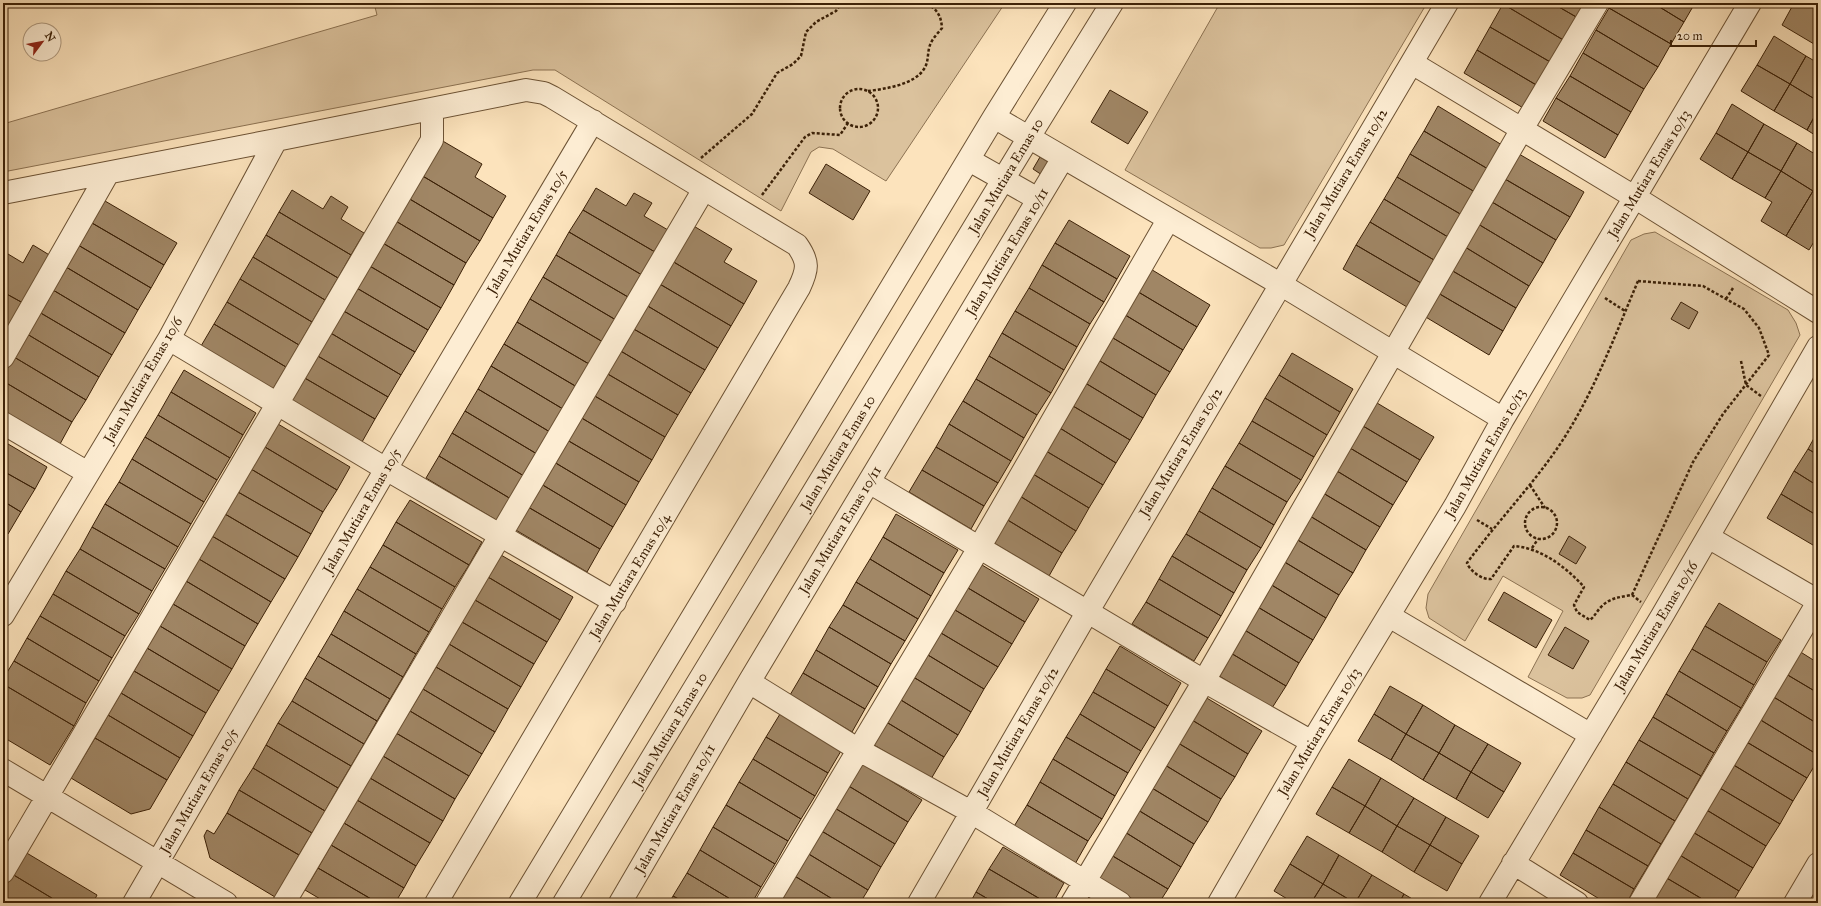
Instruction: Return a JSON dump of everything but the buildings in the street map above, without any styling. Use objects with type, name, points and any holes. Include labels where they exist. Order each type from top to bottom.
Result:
[{"type":"street","points":[[520,903],[994,117],[1065,3]]},
{"type":"street","name":"Jalan Mutiara Emas 10","points":[[564,903],[1028,137],[1112,3]]},
{"type":"street","name":"Jalan Mutiara Emas 10/12","points":[[919,903],[1088,611],[1447,3]]},
{"type":"street","points":[[1072,903],[1204,681],[1597,3]]},
{"type":"street","name":"Jalan Mutiara Emas 10/13","points":[[1219,903],[1312,742],[1455,506],[1503,419],[1636,198],[1750,3]]},
{"type":"street","points":[[1412,63],[1636,198],[1818,312]]},
{"type":"street","points":[[3,193],[108,174],[526,90],[544,93],[748,215]]},
{"type":"street","points":[[3,872],[432,140],[432,110]]},
{"type":"street","points":[[994,117],[1168,220],[1280,284],[1503,419]]},
{"type":"street","name":"Jalan Mutiara Emas 10/5","points":[[134,903],[386,469],[593,121]]},
{"type":"street","name":"Jalan Mutiara Emas 10/6","points":[[3,615],[169,339],[276,140]]},
{"type":"street","name":"Jalan Mutiara Emas 10/11","points":[[620,903],[749,682],[1063,158]]},
{"type":"street","points":[[969,160],[1038,199]]},
{"type":"street","points":[[3,357],[108,174]]},
{"type":"street","points":[[284,903],[704,189]]},
{"type":"street","name":"Jalan Mutiara Emas 10/4","points":[[436,903],[800,288],[807,267],[804,255],[797,245],[748,215]]},
{"type":"street","points":[[767,903],[979,548],[1168,220]]},
{"type":"street","points":[[169,339],[386,469],[615,602]]},
{"type":"street","name":"Jalan Mutiara Emas 10/16","points":[[1490,903],[1708,537],[1818,347]]},
{"type":"street","points":[[3,423],[88,473]]},
{"type":"street","points":[[869,482],[1204,681],[1312,742]]},
{"type":"street","points":[[1640,903],[1818,602],[1708,537]]},
{"type":"street","points":[[1388,616],[1591,735]]},
{"type":"street","points":[[749,682],[859,750],[971,812],[1120,903]]},
{"type":"street","points":[[3,770],[226,903]]},
{"type":"street","points":[[1513,863],[1577,903]]},
{"type":"street","points":[[1795,903],[1818,864]]},
{"type":"path","points":[[686,177],[702,156],[752,114],[777,73],[793,64],[801,56],[806,32],[816,22],[836,11],[841,3]]},
{"type":"path","points":[[868,91],[874,97],[878,105],[877,114],[873,121],[866,126],[857,127],[848,123],[843,119],[839,111],[840,102],[844,94],[851,90],[860,89],[868,91],[890,89],[916,77],[924,70],[928,59],[930,44],[942,28],[941,19],[937,11],[927,3]]},
{"type":"path","points":[[748,215],[805,137],[812,133],[840,135],[848,123]]},
{"type":"path","points":[[1638,281],[1703,286],[1744,310],[1759,328],[1769,355],[1746,385],[1723,414],[1693,462],[1632,595],[1615,598],[1601,607],[1595,616],[1590,620],[1577,612],[1574,605],[1584,587],[1570,572],[1532,548],[1514,546],[1491,579],[1486,580],[1469,569],[1467,563],[1492,529],[1530,485],[1566,435],[1590,390],[1638,281]]},
{"type":"path","points":[[1741,361],[1746,385],[1782,410]]},
{"type":"path","points":[[1530,485],[1545,508]]},
{"type":"path","points":[[1536,508],[1545,508],[1552,511],[1556,519],[1557,527],[1553,534],[1546,539],[1538,539],[1530,535],[1526,528],[1525,520],[1529,512],[1536,508]]},
{"type":"path","points":[[1532,548],[1538,539]]},
{"type":"shaded area","points":[[374,3],[1005,3],[886,181],[833,149],[819,147],[811,152],[781,211],[555,70],[533,70],[3,172],[3,124],[377,15]]},
{"type":"shaded area","points":[[1220,3],[1427,3],[1284,245],[1271,248],[1260,248],[1125,170]]},
{"type":"shaded area","points":[[1655,232],[1788,310],[1796,323],[1800,335],[1590,695],[1582,698],[1567,698],[1528,677],[1563,611],[1503,576],[1465,641],[1429,618],[1426,608],[1428,594],[1631,240],[1644,234]]}]
